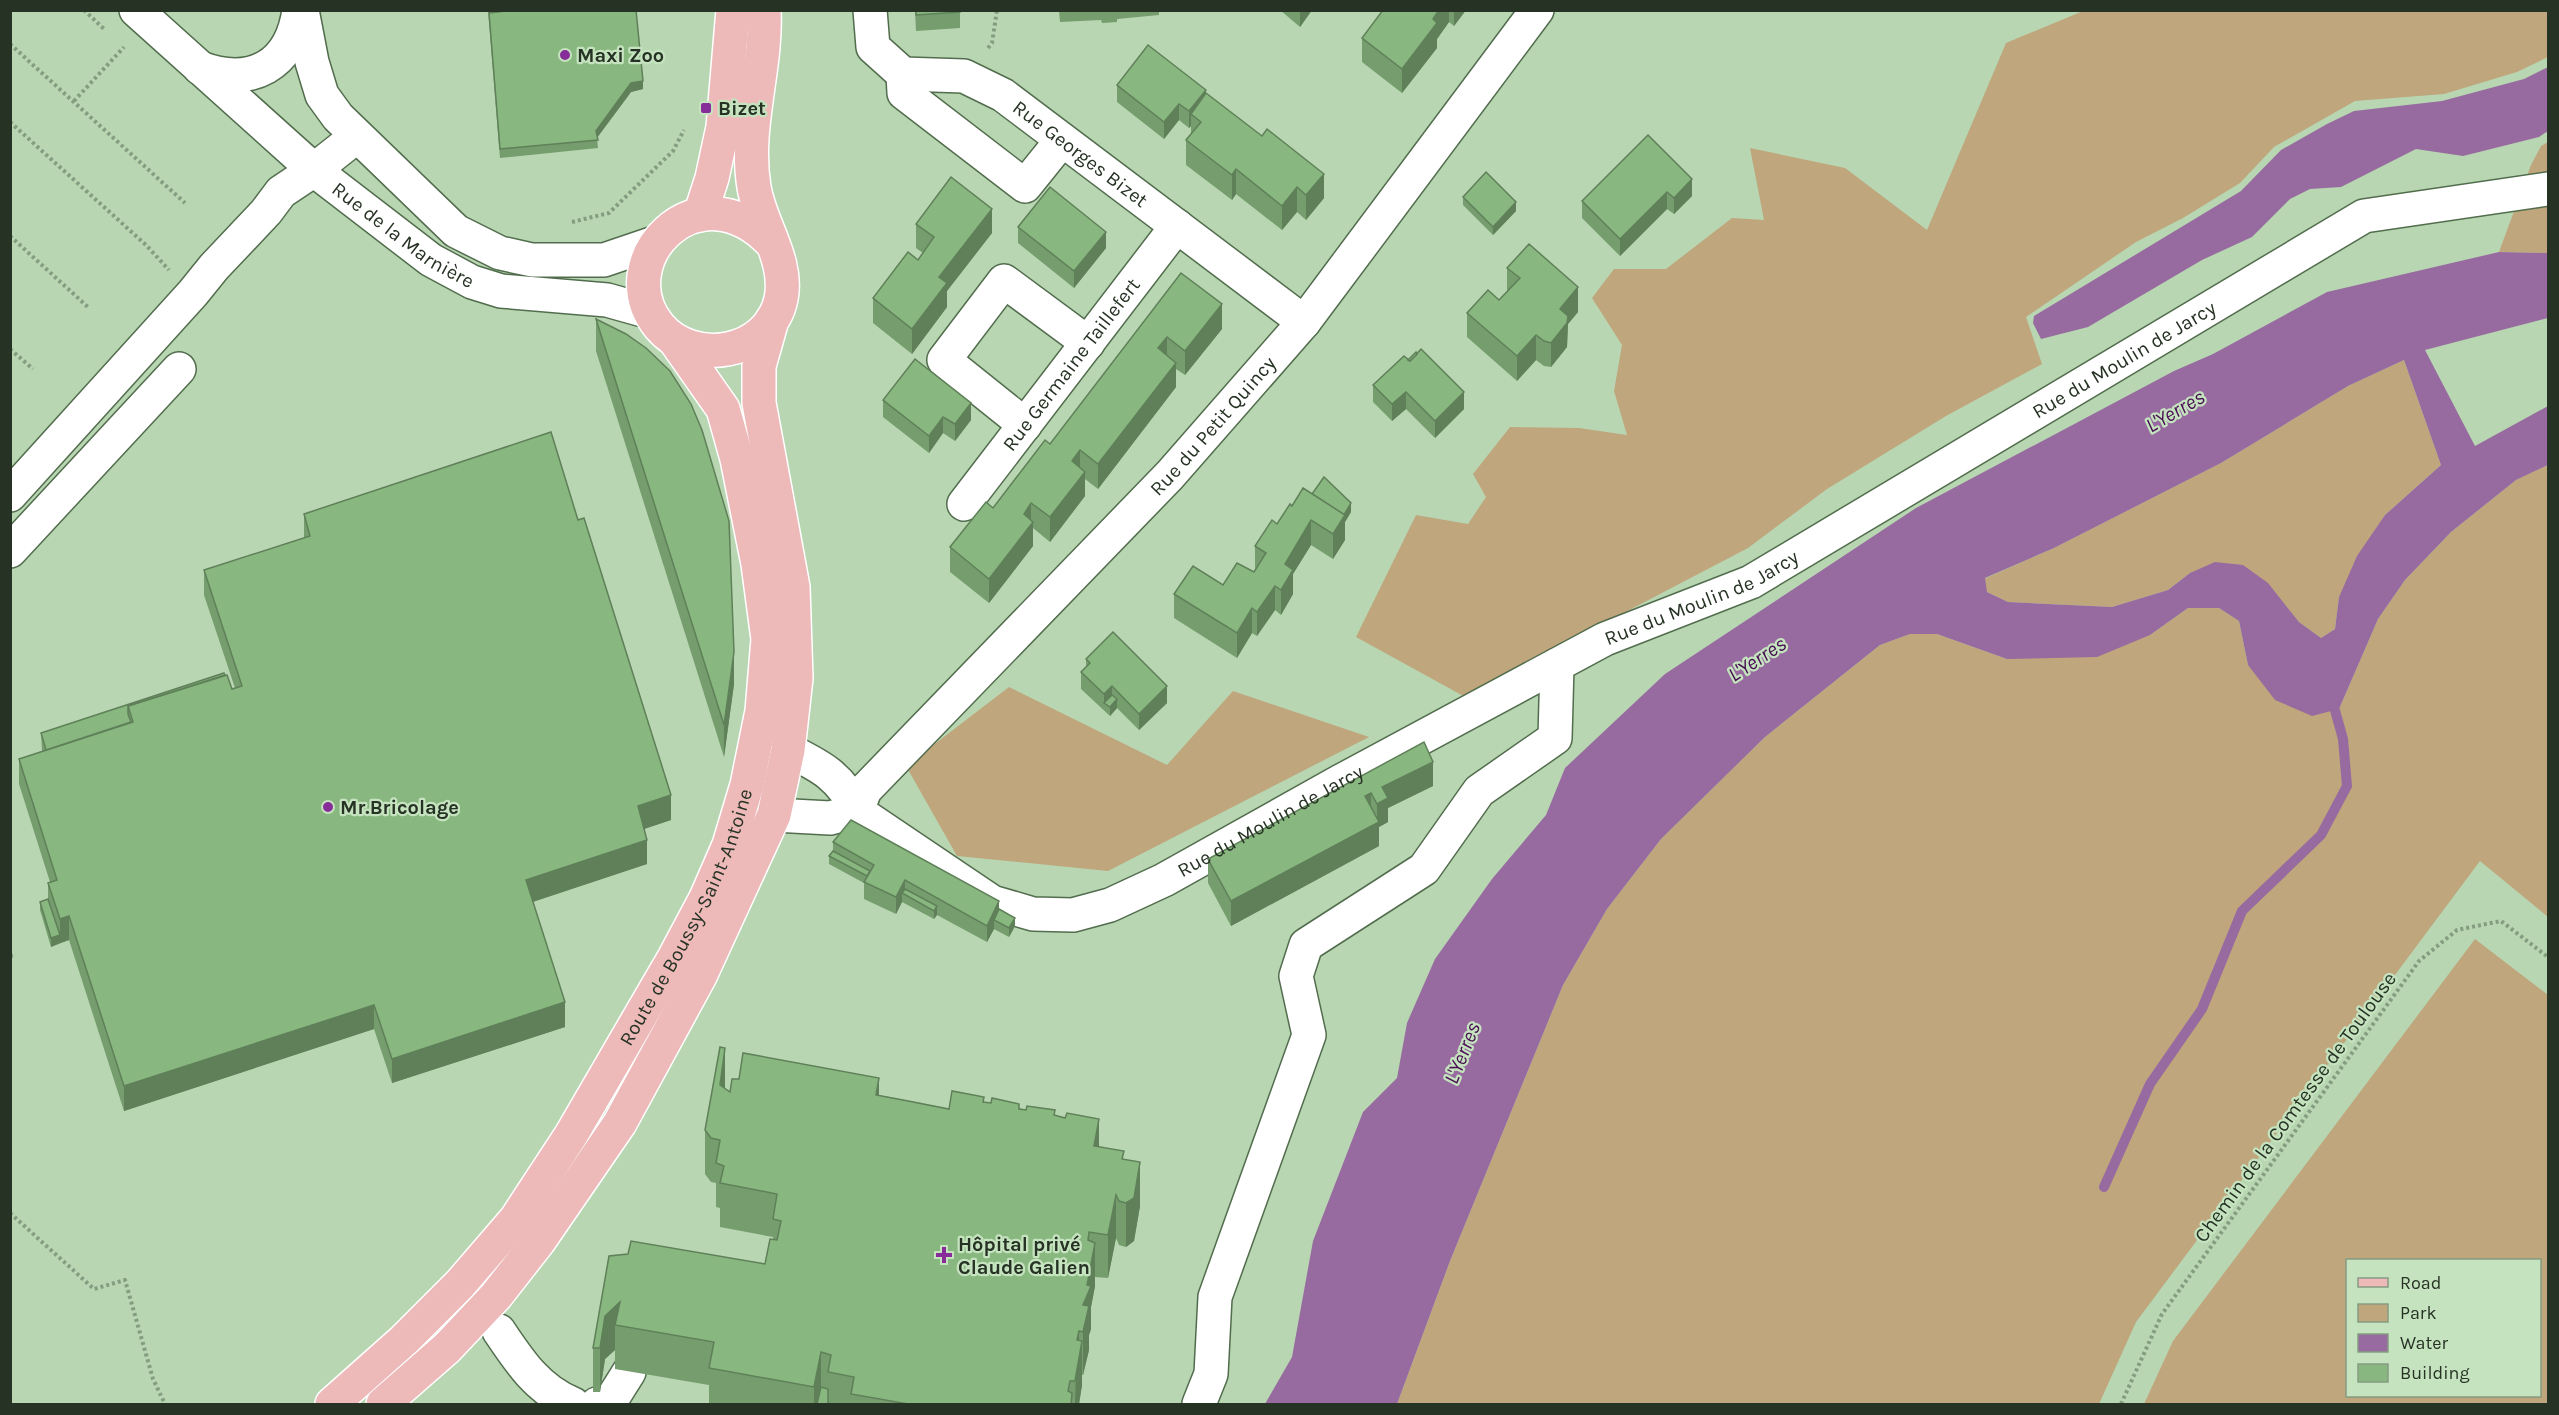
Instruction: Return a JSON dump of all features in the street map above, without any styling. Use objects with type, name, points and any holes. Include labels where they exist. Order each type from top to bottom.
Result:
[{"type":"main road","points":[[700,214],[712,178],[723,127],[733,10]]},
{"type":"main road","points":[[764,10],[752,130],[754,187],[771,242],[779,259],[783,279],[781,301],[772,320],[756,337],[736,349],[717,351],[695,348],[676,342],[659,326],[645,295],[644,276],[648,258],[657,242],[669,229],[700,214],[717,213],[732,215],[751,224],[771,242]]},
{"type":"main road","name":"Route de Boussy-Saint-Antoine","points":[[383,1404],[447,1348],[496,1296],[539,1241],[620,1123],[700,976],[774,814],[788,750],[796,678],[793,587],[759,403],[759,366],[772,320]]},
{"type":"main road","name":"Route de Boussy-Saint-Antoine","points":[[332,1404],[420,1324],[460,1284],[516,1219],[571,1135],[674,958],[706,898],[729,845],[747,785],[762,711],[768,639],[758,564],[723,409],[676,342]]},
{"type":"street","name":"Rue de la Marnière","points":[[136,10],[314,170],[432,260],[472,282],[501,291],[607,300],[651,312]]},
{"type":"street","name":"Rue de la Marnière","points":[[198,68],[220,76],[243,76],[267,68],[284,52],[296,32],[301,10]]},
{"type":"street","name":"Rue de la Marnière","points":[[301,10],[322,95],[338,117],[456,231],[500,253],[532,260],[604,260],[657,242]]},
{"type":"street","points":[[870,10],[873,47],[903,74],[904,93],[1025,186],[1062,140]]},
{"type":"street","name":"Rue du Petit Quincy","points":[[857,811],[865,790],[1170,475],[1304,322],[1538,10]]},
{"type":"street","name":"Rue Georges Bizet","points":[[903,74],[964,76],[1003,95],[1304,322]]},
{"type":"street","points":[[10,495],[266,212],[281,192],[314,170],[357,136]]},
{"type":"street","name":"Rue du Moulin de Jarcy","points":[[857,811],[993,902],[1033,914],[1073,915],[1110,905],[1164,880],[1341,781],[1605,639],[1751,582],[2364,216],[2548,189]]},
{"type":"street","name":"Rue Germaine Taillefert","points":[[964,504],[1177,226]]},
{"type":"street","points":[[1025,425],[944,360],[1004,281],[1088,343]]},
{"type":"street","points":[[10,551],[179,369]]},
{"type":"street","points":[[1199,1404],[1211,1374],[1215,1297],[1309,1035],[1296,976],[1306,945],[1424,869],[1479,791],[1555,738],[1557,665]]},
{"type":"street","points":[[774,814],[831,818],[857,811],[847,790],[820,766],[788,750]]},
{"type":"street","points":[[499,1331],[526,1372],[557,1398],[573,1404]]},
{"type":"street","points":[[597,1404],[612,1400],[639,1373],[637,1395],[626,1404]]},
{"type":"path","points":[[10,44],[185,203]]},
{"type":"path","points":[[74,101],[123,47]]},
{"type":"path","points":[[10,122],[146,245],[193,293]]},
{"type":"path","points":[[569,223],[609,213],[673,151],[687,126]]},
{"type":"path","points":[[10,236],[89,308]]},
{"type":"path","points":[[10,349],[33,369]]},
{"type":"path","name":"Chemin de la Comtesse de Toulouse","points":[[2121,1404],[2162,1314],[2419,961],[2457,930],[2501,921],[2548,957]]},
{"type":"path","points":[[10,956],[16,955]]},
{"type":"path","points":[[10,1213],[94,1289],[124,1280],[153,1379],[165,1404]]},
{"type":"green space","points":[[2083,11],[2548,11],[2548,57],[2517,72],[2444,94],[2355,101],[2274,147],[2240,183],[2183,218],[2136,242],[2026,317],[2042,364],[1946,416],[1827,489],[1748,548],[1467,698],[1356,637],[1416,515],[1468,524],[1486,497],[1473,474],[1510,427],[1579,428],[1627,435],[1614,391],[1622,345],[1592,298],[1614,269],[1666,269],[1732,218],[1764,220],[1750,148],[1845,168],[1927,230],[2006,43]]},
{"type":"green space","points":[[2548,142],[2548,253],[2499,252],[2531,165],[2541,146]]},
{"type":"green space","points":[[2404,360],[2441,465],[2385,515],[2339,597],[2335,629],[2321,638],[2299,622],[2267,583],[2190,573],[2168,590],[2112,607],[2008,602],[1987,592],[1984,579],[2054,548],[2221,463],[2348,386]]},
{"type":"green space","points":[[2548,465],[2548,917],[2480,861],[2136,1322],[2099,1404],[1397,1404],[1450,1261],[1563,985],[1607,909],[1661,839],[1765,737],[1880,645],[1910,634],[1937,634],[2007,659],[2150,635],[2188,608],[2219,608],[2239,621],[2248,665],[2339,709],[2378,619],[2405,580],[2451,532],[2516,480]]},
{"type":"green space","points":[[1009,687],[1167,765],[1233,691],[1369,737],[1108,871],[957,856],[906,766]]},
{"type":"green space","points":[[2475,939],[2548,995],[2548,1404],[2144,1404],[2173,1341]]},
{"type":"water","points":[[2548,67],[2548,131],[2539,137],[2463,156],[2416,149],[2341,187],[2310,189],[2290,199],[2252,237],[2202,260],[2088,327],[2041,339],[2033,323],[2034,316],[2241,191],[2281,150],[2327,124],[2354,111],[2442,101],[2524,79]]},
{"type":"water","name":"L'Yerres","points":[[2499,252],[2548,253],[2548,318],[2425,350],[2475,446],[2548,406],[2548,465],[2516,480],[2451,532],[2405,580],[2378,619],[2339,709],[2312,716],[2275,700],[2248,665],[2239,621],[2219,608],[2188,608],[2150,635],[2097,657],[2007,659],[1937,634],[1910,634],[1880,645],[1765,737],[1661,839],[1607,909],[1563,985],[1450,1261],[1397,1404],[1265,1404],[1292,1357],[1313,1241],[1363,1112],[1397,1078],[1407,1023],[1435,959],[1492,879],[1546,815],[1565,768],[1665,674],[1916,508],[2174,371],[2213,354],[2327,292]],"holes":[[[2404,360],[2441,465],[2385,515],[2357,556],[2339,597],[2335,629],[2321,638],[2299,622],[2268,583],[2243,565],[2215,562],[2190,573],[2168,590],[2112,607],[2008,602],[1987,592],[1985,578],[2054,548],[2221,463],[2348,386]]]},
{"type":"building","name":"Maxi Zoo","points":[[515,10],[636,10],[643,81],[631,83],[596,131],[598,140],[500,149],[489,13]]},
{"type":"building","points":[[916,10],[960,10],[960,12],[916,15]]},
{"type":"building","points":[[1383,10],[1439,10],[1433,19],[1437,23],[1402,69],[1362,38]]},
{"type":"building","points":[[1148,45],[1206,90],[1189,111],[1179,104],[1164,122],[1117,85]]},
{"type":"building","points":[[1206,93],[1262,136],[1267,129],[1324,174],[1306,195],[1297,187],[1282,206],[1236,169],[1232,175],[1186,140],[1201,122],[1191,114]]},
{"type":"building","points":[[1648,135],[1692,179],[1674,198],[1667,192],[1620,239],[1582,201]]},
{"type":"building","points":[[1486,172],[1516,202],[1493,227],[1463,197]]},
{"type":"building","points":[[951,177],[992,209],[939,277],[947,283],[912,329],[873,298],[908,252],[918,260],[934,237],[916,224]]},
{"type":"building","points":[[1050,187],[1106,232],[1074,271],[1018,227]]},
{"type":"building","points":[[1529,244],[1578,287],[1560,309],[1568,316],[1567,323],[1551,343],[1536,335],[1517,356],[1467,313],[1488,290],[1499,300],[1520,278],[1507,268]]},
{"type":"building","points":[[1181,273],[1222,304],[1185,351],[1167,337],[1158,348],[1176,363],[1098,464],[1080,450],[1072,461],[1085,472],[1050,517],[1031,503],[1024,514],[1033,522],[989,579],[950,547],[986,502],[993,508],[1045,440],[1050,444]]},
{"type":"building","points":[[596,319],[626,334],[646,348],[670,371],[691,404],[702,430],[729,521],[734,652],[724,725]]},
{"type":"building","points":[[1421,349],[1464,392],[1435,421],[1406,392],[1392,404],[1373,385],[1404,356],[1410,361]]},
{"type":"building","points":[[915,359],[971,403],[955,424],[943,417],[929,436],[883,400]]},
{"type":"building","name":"Mr.Bricolage","points":[[551,432],[578,520],[584,518],[671,795],[638,806],[647,840],[526,880],[565,1002],[392,1059],[374,1005],[124,1086],[69,916],[60,919],[48,883],[57,880],[19,759],[133,722],[128,706],[227,675],[232,689],[242,686],[204,570],[310,536],[304,514]]},
{"type":"building","points":[[1324,477],[1351,503],[1344,515],[1312,494]]},
{"type":"building","points":[[1303,488],[1345,515],[1333,534],[1311,520],[1285,564],[1293,570],[1281,590],[1275,586],[1257,612],[1252,608],[1237,633],[1174,594],[1193,566],[1223,585],[1237,563],[1254,572],[1266,553],[1255,546],[1272,520],[1277,524]]},
{"type":"building","points":[[1113,632],[1167,686],[1139,714],[1112,686],[1104,694],[1081,672],[1090,663],[1086,659]]},
{"type":"building","points":[[224,673],[225,675],[128,706],[131,722],[46,750],[41,733]]},
{"type":"building","points":[[1112,695],[1117,699],[1110,707],[1104,703]]},
{"type":"building","points":[[1424,742],[1433,762],[1382,787],[1388,798],[1377,804],[1371,793],[1365,796],[1379,822],[1231,901],[1208,859]]},
{"type":"building","points":[[851,820],[999,901],[987,926],[905,880],[896,897],[864,882],[874,865],[833,842]]},
{"type":"building","points":[[833,851],[870,871],[867,876],[829,856]]},
{"type":"building","points":[[905,889],[937,906],[934,911],[902,893]]},
{"type":"building","points":[[48,899],[60,935],[51,938],[40,902]]},
{"type":"building","points":[[999,909],[1015,918],[1009,928],[994,920]]},
{"type":"building","name":"Hôpital privé Claude Galien","points":[[720,1047],[725,1048],[720,1085],[730,1092],[732,1079],[739,1079],[743,1053],[879,1078],[876,1095],[949,1109],[952,1091],[984,1097],[983,1102],[991,1103],[992,1098],[1019,1104],[1019,1109],[1026,1110],[1027,1106],[1055,1110],[1054,1115],[1065,1118],[1067,1113],[1099,1119],[1094,1146],[1124,1151],[1122,1159],[1140,1162],[1134,1198],[1126,1203],[1119,1201],[1116,1195],[1108,1235],[1089,1232],[1088,1240],[1095,1243],[1087,1285],[1091,1286],[1083,1305],[1089,1306],[1083,1332],[1079,1331],[1077,1340],[1082,1341],[1075,1381],[1070,1381],[1068,1391],[1072,1393],[1071,1404],[908,1404],[851,1394],[854,1377],[828,1372],[831,1355],[821,1352],[814,1387],[709,1368],[714,1342],[615,1325],[620,1302],[605,1316],[600,1348],[593,1348],[609,1256],[628,1254],[631,1241],[765,1264],[770,1239],[777,1240],[781,1221],[773,1219],[777,1194],[720,1183],[724,1166],[716,1163],[720,1140],[711,1138],[705,1130]]},
{"type":"building","points":[[821,1387],[828,1389],[828,1404],[817,1404]]},
{"type":"waterway","points":[[2104,1187],[2150,1084],[2202,1009],[2242,911],[2321,835],[2347,786],[2343,739],[2331,696]]},
{"type":"place","name":"Maxi Zoo","points":[[565,55]]},
{"type":"place","name":"Bizet","points":[[706,108]]},
{"type":"place","name":"Mr.Bricolage","points":[[328,807]]},
{"type":"place","name":"Hôpital privé Claude Galien","points":[[944,1255]]}]
